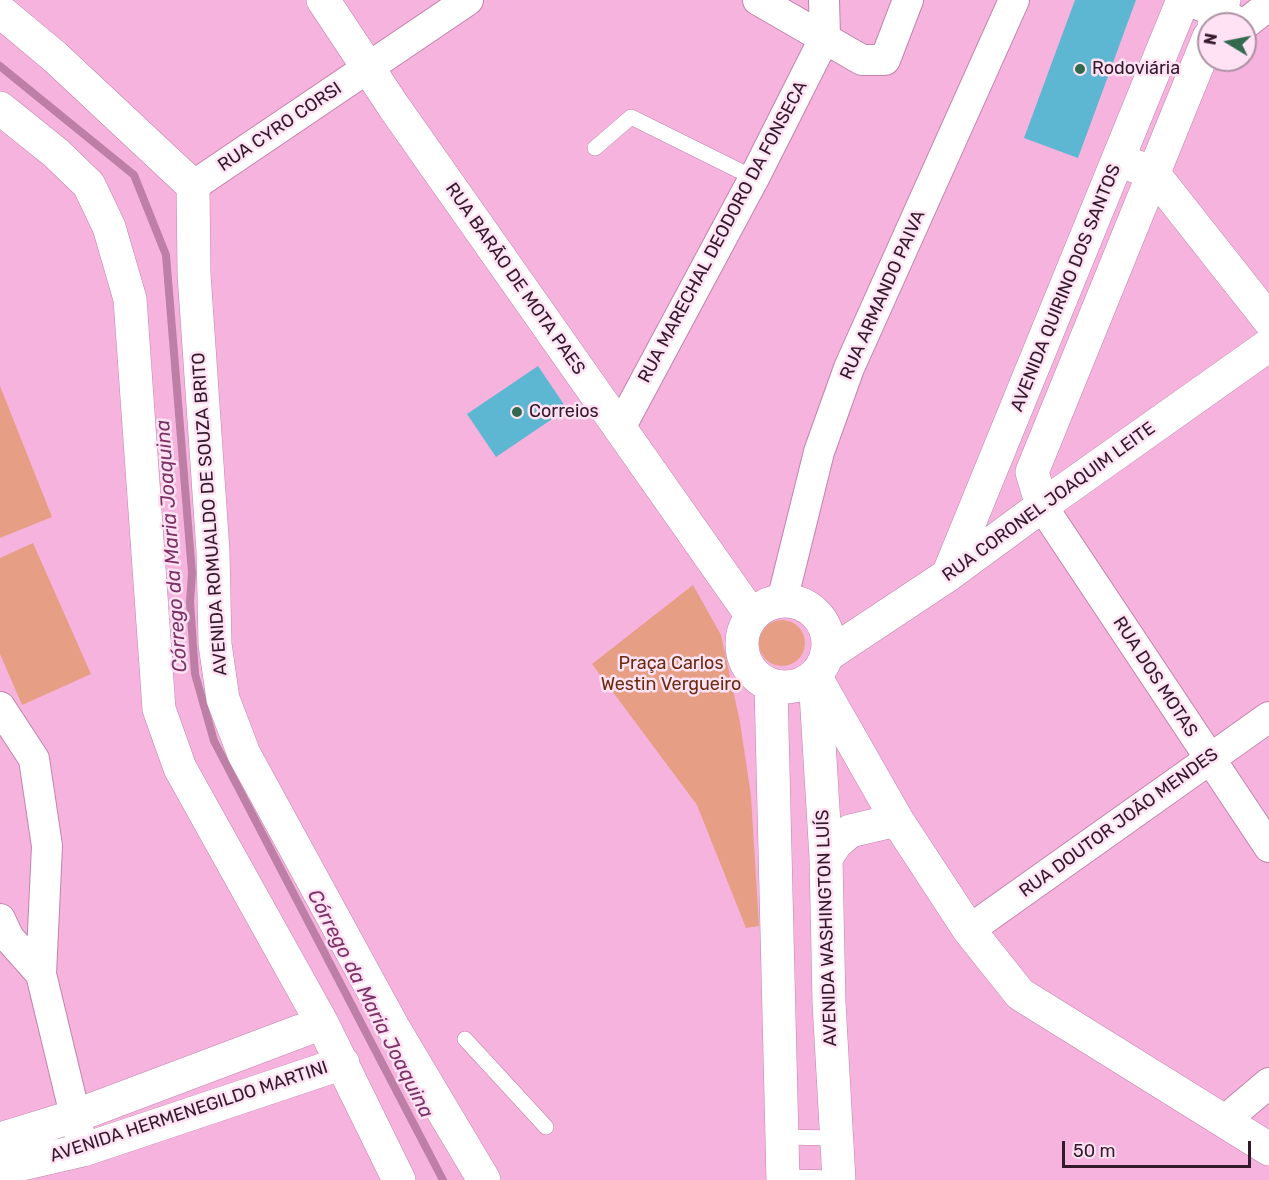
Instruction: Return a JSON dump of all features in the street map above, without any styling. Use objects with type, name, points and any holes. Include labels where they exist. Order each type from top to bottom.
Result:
[{"type":"main road","name":"RUA BARÃO DE MOTA PAES","points":[[323,0],[368,69],[752,615]]},
{"type":"main road","name":"AVENIDA QUIRINO DOS SANTOS","points":[[948,575],[1185,0]]},
{"type":"main road","points":[[0,11],[54,56],[193,186]]},
{"type":"main road","name":"AVENIDA QUIRINO DOS SANTOS","points":[[1042,506],[1032,472],[1153,172],[1201,72]]},
{"type":"main road","points":[[0,108],[56,153],[88,185],[109,227],[130,299],[159,709],[180,768],[322,1023],[399,1180]]},
{"type":"main road","points":[[1119,160],[1153,172],[1269,320]]},
{"type":"main road","name":"AVENIDA ROMUALDO DE SOUZA BRITO","points":[[193,186],[194,274],[213,551],[215,644],[223,699],[244,754],[393,1028],[484,1180]]},
{"type":"main road","name":"RUA CORONEL JOAQUIM LEITE","points":[[820,666],[1269,345]]},
{"type":"main road","points":[[782,601],[808,608],[818,617],[825,629],[828,642],[820,666],[794,687],[771,686],[759,679],[748,669],[741,642],[752,615],[771,603],[782,601]]},
{"type":"main road","points":[[820,666],[897,819],[969,930],[1020,994],[1269,1149]]},
{"type":"main road","name":"AVENIDA WASHINGTON LUÍS","points":[[820,666],[829,1003],[839,1179]]},
{"type":"main road","points":[[771,686],[783,1178]]},
{"type":"main road","points":[[826,858],[836,843],[850,831],[897,819]]},
{"type":"main road","name":"AVENIDA HERMENEGILDO MARTINI","points":[[0,1139],[75,1116],[322,1023]]},
{"type":"main road","name":"AVENIDA HERMENEGILDO MARTINI","points":[[0,1169],[83,1150],[343,1063]]},
{"type":"street","name":"RUA CYRO CORSI","points":[[193,186],[468,0]]},
{"type":"street","points":[[758,0],[862,60],[885,60],[908,0]]},
{"type":"street","points":[[824,0],[825,37]]},
{"type":"street","name":"RUA ARMANDO PAIVA","points":[[782,601],[819,452],[849,368],[1014,0]]},
{"type":"street","points":[[1185,0],[1210,12]]},
{"type":"street","points":[[1249,12],[1269,5]]},
{"type":"street","name":"RUA MARECHAL DEODORO DA FONSECA","points":[[620,428],[754,178],[825,37]]},
{"type":"street","name":"RUA DOS MOTAS","points":[[1042,506],[1269,847]]},
{"type":"street","points":[[0,707],[34,759],[48,846],[41,974],[83,1150]]},
{"type":"street","name":"RUA DOUTOR JOÃO MENDES","points":[[969,930],[1269,717]]},
{"type":"street","points":[[0,919],[9,938],[41,974]]},
{"type":"street","points":[[1224,1121],[1269,1083]]},
{"type":"lane","points":[[595,148],[631,117],[754,178]]},
{"type":"lane","points":[[465,1039],[546,1127]]},
{"type":"lane","points":[[781,1137],[837,1138]]},
{"type":"lane","points":[[783,1178],[839,1179]]},
{"type":"green space","points":[[0,386],[52,517],[0,538]]},
{"type":"green space","points":[[33,543],[91,674],[22,705],[0,654],[0,558]]},
{"type":"green space","name":"Praça Carlos Westin Vergueiro","points":[[693,585],[721,635],[740,722],[751,796],[759,926],[746,928],[697,805],[592,664]]},
{"type":"green space","points":[[782,620],[798,627],[805,643],[798,659],[782,666],[766,659],[759,643],[766,627]]},
{"type":"building","name":"Rodoviária","points":[[1075,0],[1136,0],[1078,158],[1024,138]]},
{"type":"building","name":"Correios","points":[[538,366],[567,409],[496,457],[467,414]]},
{"type":"waterway","name":"Córrego da Maria Joaquina","points":[[0,66],[134,175],[166,255],[192,573],[190,602],[195,674],[214,741],[443,1180]]},
{"type":"place","name":"Rodoviária","points":[[1080,69]]},
{"type":"place","name":"Correios","points":[[517,412]]}]
